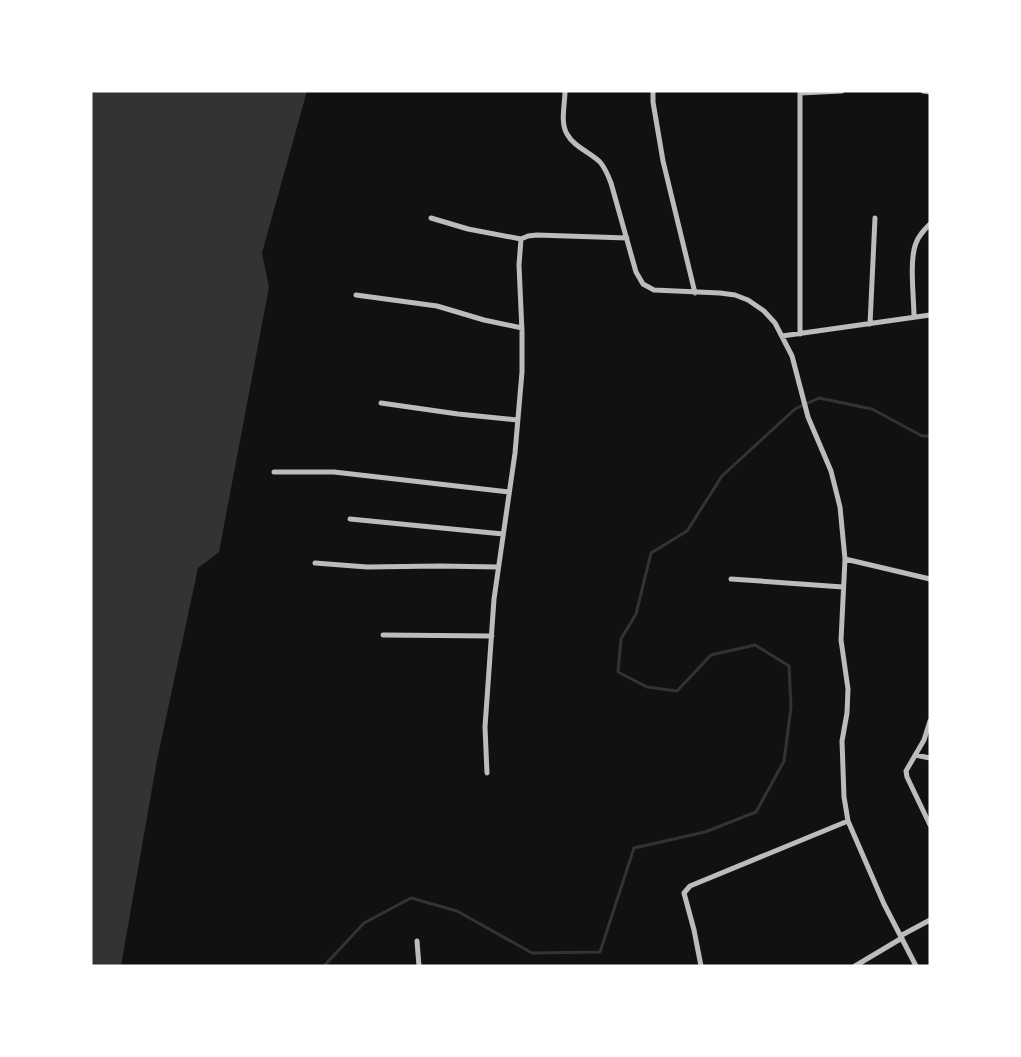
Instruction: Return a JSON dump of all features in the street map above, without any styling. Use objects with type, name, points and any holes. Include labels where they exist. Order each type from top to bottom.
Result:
[{"type":"street","points":[[565,91],[564,124],[567,134],[575,143],[599,162],[606,171],[636,272],[643,284],[654,290],[720,293],[735,295],[748,300],[764,311],[775,324],[792,356],[808,418],[831,471],[840,506],[845,559],[841,640],[848,689],[847,713],[842,741],[844,797],[848,821],[884,904],[916,966]]},
{"type":"street","points":[[653,91],[653,102],[663,161],[695,293]]},
{"type":"street","points":[[800,334],[800,92],[842,91]]},
{"type":"street","points":[[923,91],[930,92]]},
{"type":"street","points":[[431,218],[468,229],[521,239],[537,235],[627,238]]},
{"type":"street","points":[[870,324],[874,218]]},
{"type":"street","points":[[914,317],[913,256],[915,244],[920,234],[930,224]]},
{"type":"street","points":[[487,773],[485,727],[498,567],[518,420],[522,372],[519,265],[521,239]]},
{"type":"street","points":[[356,296],[437,306],[484,320],[522,328]]},
{"type":"street","points":[[782,336],[930,315]]},
{"type":"street","points":[[381,403],[518,420]]},
{"type":"street","points":[[274,472],[334,472],[509,492]]},
{"type":"street","points":[[350,519],[503,534]]},
{"type":"street","points":[[845,559],[930,579]]},
{"type":"street","points":[[315,563],[367,567],[498,567]]},
{"type":"street","points":[[732,578],[843,587]]},
{"type":"street","points":[[383,635],[492,636]]},
{"type":"street","points":[[930,722],[924,740],[908,767],[907,777],[930,825]]},
{"type":"street","points":[[915,755],[930,758]]},
{"type":"street","points":[[701,966],[684,894],[690,886],[848,821]]},
{"type":"street","points":[[855,966],[902,938],[902,935],[930,920]]},
{"type":"street","points":[[417,941],[419,966]]},
{"type":"shaded area","points":[[91,91],[307,91],[262,253],[269,287],[219,552],[198,568],[157,760],[121,966],[91,966]]},
{"type":"waterway","points":[[324,966],[364,923],[411,898],[457,911],[532,953],[600,952],[634,848],[705,832],[756,812],[784,761],[791,707],[789,666],[755,645],[711,655],[677,691],[647,687],[618,672],[621,639],[636,614],[651,553],[687,531],[722,476],[795,409],[819,398],[872,409],[922,436],[930,436]]}]
